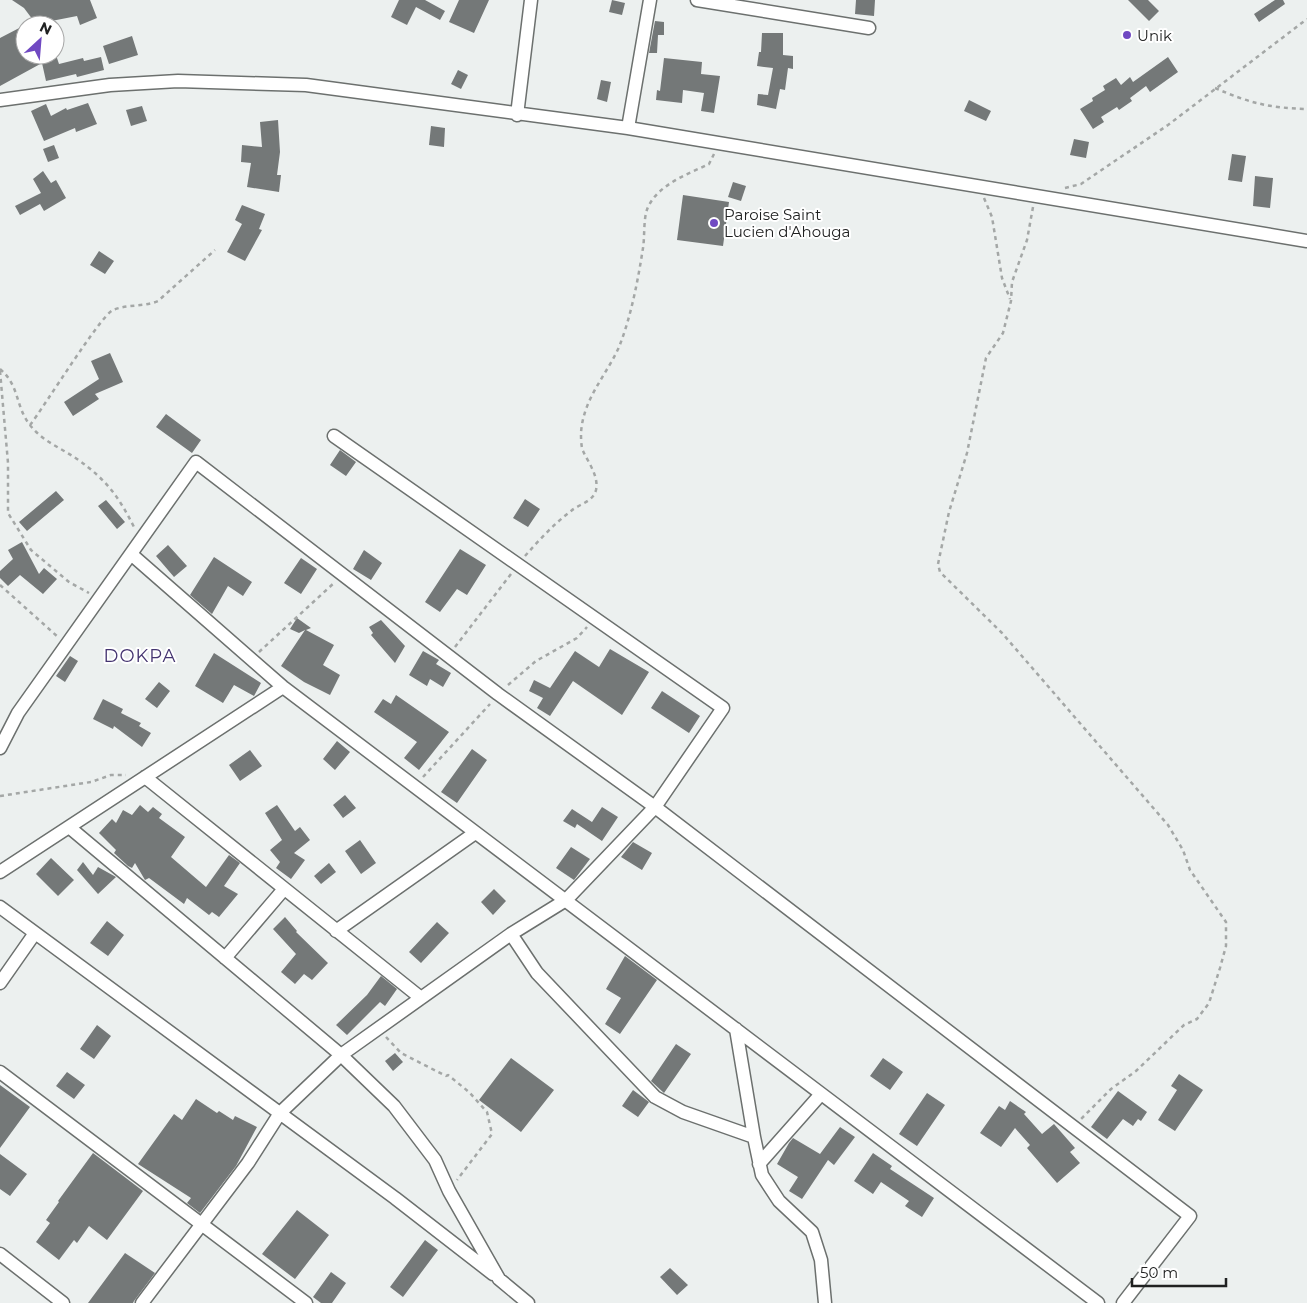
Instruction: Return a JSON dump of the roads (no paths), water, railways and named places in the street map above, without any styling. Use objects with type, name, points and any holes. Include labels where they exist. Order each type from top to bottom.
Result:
[{"type":"street","points":[[517,115],[531,0]]},
{"type":"street","points":[[628,128],[650,0]]},
{"type":"street","points":[[697,0],[869,28]]},
{"type":"street","points":[[0,100],[110,85],[178,81],[306,85],[517,115],[628,128],[1307,241]]},
{"type":"street","points":[[142,1303],[248,1163],[280,1113],[340,1055],[511,934],[566,900],[655,807],[723,708],[334,436]]},
{"type":"street","points":[[0,748],[18,713],[196,462],[447,656],[655,807],[1190,1216],[1123,1303]]},
{"type":"street","points":[[131,554],[283,687],[1098,1303]]},
{"type":"street","points":[[0,872],[283,687]]},
{"type":"street","points":[[145,777],[421,998]]},
{"type":"street","points":[[69,827],[340,1055],[394,1106],[435,1160],[449,1191],[499,1279]]},
{"type":"street","points":[[336,931],[475,833]]},
{"type":"street","points":[[225,958],[284,889]]},
{"type":"street","points":[[0,907],[280,1113],[528,1303]]},
{"type":"street","points":[[0,982],[35,934]]},
{"type":"street","points":[[511,934],[537,973],[655,1097],[683,1112],[754,1137]]},
{"type":"street","points":[[736,1030],[762,1175],[779,1201],[812,1232],[821,1260],[825,1303]]},
{"type":"street","points":[[0,1072],[306,1303]]},
{"type":"street","points":[[759,1164],[821,1094]]},
{"type":"street","points":[[0,1254],[63,1303]]},
{"type":"place","name":"Unik","points":[[1127,35]]},
{"type":"place","name":"Paroise Saint Lucien d'Ahouga","points":[[714,223]]},
{"type":"district","name":"DOKPA","points":[[140,656]]}]
